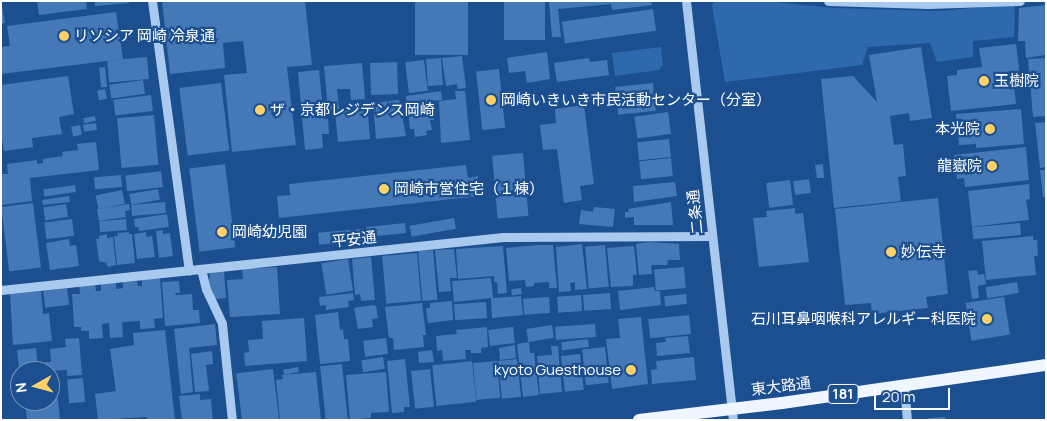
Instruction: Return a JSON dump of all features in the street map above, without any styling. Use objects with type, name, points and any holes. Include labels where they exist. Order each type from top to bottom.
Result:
[{"type":"main road","name":"東大路通","points":[[639,420],[733,414],[1046,365]]},
{"type":"street","points":[[152,1],[189,270]]},
{"type":"street","name":"二条通","points":[[686,1],[711,236],[733,414]]},
{"type":"street","points":[[828,1],[928,4],[1020,1]]},
{"type":"street","name":"平安通","points":[[1,290],[502,237],[711,236]]},
{"type":"street","points":[[201,269],[206,289],[222,324],[232,420]]},
{"type":"street","points":[[904,386],[907,420]]},
{"type":"shaded area","points":[[714,1],[765,1],[833,8],[941,11],[1015,4],[1014,37],[973,41],[973,57],[937,62],[930,43],[868,47],[862,65],[725,82],[712,6]]},
{"type":"shaded area","points":[[661,47],[663,65],[659,70],[615,76],[612,53]]},
{"type":"building","points":[[1,1],[5,23],[1,24]]},
{"type":"building","points":[[37,1],[86,1],[87,9],[39,15]]},
{"type":"building","points":[[95,1],[129,1],[129,3],[95,6]]},
{"type":"building","name":"ザ・京都レジデンス岡崎","points":[[162,1],[305,1],[312,65],[287,67],[296,145],[232,152],[224,75],[247,73],[243,41],[223,43],[225,68],[170,74]]},
{"type":"building","points":[[415,1],[468,1],[468,55],[415,55]]},
{"type":"building","points":[[504,1],[545,1],[545,40],[504,40]]},
{"type":"building","points":[[549,1],[651,1],[652,5],[612,10],[611,4],[558,9],[561,37],[552,37]]},
{"type":"building","points":[[1046,5],[1046,55],[1026,58],[1025,41],[1018,41],[1019,8]]},
{"type":"building","points":[[653,9],[656,31],[565,44],[562,22]]},
{"type":"building","name":"リソシア 岡崎 冷泉通","points":[[116,12],[123,59],[1,74],[1,47],[10,46],[7,26]]},
{"type":"building","name":"玉樹院","points":[[1016,44],[1021,85],[1014,85],[1016,104],[951,111],[947,76],[957,75],[957,70],[982,67],[979,48]]},
{"type":"building","points":[[921,47],[932,118],[910,121],[909,113],[890,116],[894,145],[903,144],[906,176],[898,177],[901,201],[834,208],[821,79],[853,76],[877,102],[869,55]]},
{"type":"building","points":[[547,52],[550,79],[527,83],[525,71],[509,73],[507,58]]},
{"type":"building","points":[[462,56],[466,88],[458,89],[457,84],[446,86],[442,58]]},
{"type":"building","points":[[147,57],[149,79],[109,82],[107,60]]},
{"type":"building","points":[[441,58],[443,85],[428,86],[426,59]]},
{"type":"building","points":[[589,58],[590,62],[607,60],[609,75],[557,82],[554,63]]},
{"type":"building","points":[[1046,58],[1046,116],[1033,117],[1028,59]]},
{"type":"building","points":[[424,60],[428,91],[409,93],[405,62]]},
{"type":"building","points":[[397,62],[398,94],[371,95],[370,63]]},
{"type":"building","points":[[362,63],[365,99],[351,100],[350,89],[337,89],[339,109],[328,110],[324,66]]},
{"type":"building","points":[[105,67],[107,87],[101,88],[99,68]]},
{"type":"building","name":"岡崎いきいき市民活動センター（分室）","points":[[499,69],[505,128],[482,130],[476,71]]},
{"type":"building","points":[[319,70],[324,119],[328,119],[329,134],[322,134],[323,148],[305,150],[298,72]]},
{"type":"building","points":[[68,76],[74,114],[59,117],[62,134],[32,138],[33,147],[4,151],[1,133],[1,85]]},
{"type":"building","points":[[143,80],[145,94],[111,99],[109,85]]},
{"type":"building","points":[[221,83],[229,150],[188,156],[179,88]]},
{"type":"building","points":[[653,83],[656,111],[618,115],[615,87]]},
{"type":"building","points":[[105,89],[107,99],[99,100],[97,91]]},
{"type":"building","points":[[441,91],[442,100],[431,101],[434,120],[430,120],[432,130],[426,131],[427,135],[415,137],[414,129],[410,129],[406,96]]},
{"type":"building","points":[[455,91],[465,91],[470,140],[441,143],[439,101],[456,99]]},
{"type":"building","points":[[151,95],[153,111],[115,116],[113,100]]},
{"type":"building","points":[[399,100],[406,136],[376,139],[373,103]]},
{"type":"building","points":[[367,102],[370,139],[338,142],[335,111],[351,110],[351,104]]},
{"type":"building","points":[[584,105],[594,184],[580,186],[582,200],[564,203],[557,149],[543,150],[540,125],[556,123],[555,109]]},
{"type":"building","name":"本光院","points":[[1021,109],[1024,144],[976,148],[976,144],[959,145],[956,114]]},
{"type":"building","points":[[668,112],[671,134],[637,139],[634,117]]},
{"type":"building","points":[[154,115],[158,165],[121,168],[117,118]]},
{"type":"building","points":[[95,116],[96,121],[84,123],[83,118]]},
{"type":"building","points":[[1046,122],[1046,167],[1040,168],[1035,123]]},
{"type":"building","points":[[96,123],[97,130],[84,132],[83,125]]},
{"type":"building","points":[[80,125],[82,135],[73,137],[71,127]]},
{"type":"building","points":[[669,139],[671,157],[639,160],[637,142]]},
{"type":"building","points":[[96,142],[99,170],[30,178],[32,201],[1,205],[1,174],[8,174],[7,164],[37,160],[37,164],[43,163],[43,159],[63,156],[62,152],[78,150],[77,144]]},
{"type":"building","name":"龍嶽院","points":[[1026,147],[1029,180],[965,187],[964,178],[957,179],[954,155]]},
{"type":"building","points":[[523,153],[528,216],[498,218],[492,156]]},
{"type":"building","points":[[671,158],[673,176],[641,179],[639,161]]},
{"type":"building","points":[[225,164],[235,247],[200,252],[189,168]]},
{"type":"building","points":[[823,164],[824,178],[817,178],[815,165]]},
{"type":"building","name":"岡崎市営住宅（１棟）","points":[[466,165],[468,178],[478,176],[480,196],[279,218],[277,196],[290,195],[289,184]]},
{"type":"building","points":[[1040,170],[1046,170],[1046,197],[1043,197]]},
{"type":"building","points":[[161,171],[163,187],[127,191],[125,175]]},
{"type":"building","points":[[121,175],[122,187],[95,189],[94,177]]},
{"type":"building","points":[[809,179],[811,193],[795,195],[793,181]]},
{"type":"building","points":[[790,180],[793,205],[769,208],[766,183]]},
{"type":"building","points":[[675,182],[677,196],[634,202],[633,186]]},
{"type":"building","points":[[1029,184],[1030,199],[1026,200],[1029,220],[972,227],[968,191]]},
{"type":"building","points":[[75,185],[76,192],[44,196],[43,189]]},
{"type":"building","points":[[158,189],[160,200],[131,205],[129,194]]},
{"type":"building","points":[[122,190],[125,204],[99,209],[96,196]]},
{"type":"building","points":[[69,196],[70,202],[43,205],[42,200]]},
{"type":"building","name":"妙伝寺","points":[[938,198],[948,294],[926,297],[928,308],[872,314],[871,303],[845,305],[835,209]]},
{"type":"building","points":[[165,202],[166,213],[132,216],[131,205]]},
{"type":"building","points":[[671,202],[673,225],[634,225],[634,217],[625,218],[625,212],[629,212],[628,209]]},
{"type":"building","points":[[33,203],[41,268],[9,271],[1,207]]},
{"type":"building","points":[[66,204],[68,217],[45,220],[43,208]]},
{"type":"building","points":[[129,204],[130,210],[125,211],[126,217],[99,221],[97,209]]},
{"type":"building","points":[[594,207],[615,209],[613,227],[579,224],[581,210],[593,212]]},
{"type":"building","points":[[795,208],[795,214],[803,213],[809,262],[759,267],[753,218],[767,217],[766,211]]},
{"type":"building","points":[[167,214],[169,227],[139,231],[138,227],[135,227],[134,219]]},
{"type":"building","points":[[454,218],[456,229],[412,237],[410,226]]},
{"type":"building","points":[[72,219],[74,236],[46,239],[44,222]]},
{"type":"building","points":[[126,219],[127,230],[100,232],[99,221]]},
{"type":"building","points":[[405,223],[406,233],[367,237],[366,227]]},
{"type":"building","points":[[1020,223],[1021,235],[973,239],[972,227]]},
{"type":"building","points":[[361,229],[362,241],[319,245],[318,233]]},
{"type":"building","points":[[163,230],[163,234],[170,233],[173,256],[159,258],[156,231]]},
{"type":"building","points":[[129,232],[129,234],[132,234],[135,263],[117,265],[114,236],[118,236],[117,233]]},
{"type":"building","points":[[146,232],[146,237],[152,236],[155,257],[137,259],[134,234]]},
{"type":"building","points":[[107,234],[107,238],[113,237],[116,265],[108,267],[106,263],[99,261],[96,239]]},
{"type":"building","points":[[1033,236],[1033,240],[1037,240],[1038,256],[1034,256],[1036,275],[986,280],[982,241]]},
{"type":"building","points":[[69,239],[70,246],[76,245],[79,266],[50,270],[46,243]]},
{"type":"building","points":[[649,242],[679,244],[680,260],[668,260],[667,265],[651,265],[652,274],[639,275],[636,244]]},
{"type":"building","points":[[582,244],[587,289],[575,290],[575,282],[570,283],[571,291],[559,292],[556,247]]},
{"type":"building","points":[[553,245],[557,288],[549,288],[549,282],[534,283],[534,286],[526,287],[525,280],[509,281],[506,248]]},
{"type":"building","points":[[605,245],[609,287],[589,289],[585,247]]},
{"type":"building","points":[[503,246],[507,293],[498,294],[497,282],[494,282],[494,276],[458,279],[456,249]]},
{"type":"building","points":[[634,246],[637,275],[633,275],[633,286],[611,287],[607,248]]},
{"type":"building","points":[[454,249],[457,278],[450,278],[451,291],[439,292],[435,250]]},
{"type":"building","points":[[433,250],[437,300],[422,301],[418,251]]},
{"type":"building","points":[[417,253],[421,301],[386,304],[382,256]]},
{"type":"building","points":[[371,257],[375,300],[361,301],[360,294],[355,295],[352,259]]},
{"type":"building","points":[[348,259],[353,291],[326,295],[321,263]]},
{"type":"building","points":[[277,267],[280,314],[230,317],[227,280],[243,279],[242,269]]},
{"type":"building","points":[[684,267],[686,288],[656,291],[654,270]]},
{"type":"building","points":[[977,270],[978,275],[984,274],[986,284],[978,286],[979,298],[972,299],[968,271]]},
{"type":"building","points":[[224,271],[226,298],[215,299],[209,282],[210,272]]},
{"type":"building","points":[[160,278],[163,318],[154,319],[155,328],[140,329],[140,321],[122,322],[123,337],[110,338],[109,323],[102,324],[103,338],[89,339],[89,331],[81,331],[81,327],[74,327],[72,294],[80,294],[79,285],[95,284],[96,291],[101,291],[101,284],[116,283],[116,289],[123,288],[123,282],[137,281],[138,286],[142,286],[142,279]]},
{"type":"building","points":[[491,278],[493,298],[521,296],[523,315],[492,318],[491,298],[454,302],[452,281]]},
{"type":"building","points":[[179,281],[180,293],[175,293],[176,295],[192,294],[193,310],[199,310],[200,323],[165,326],[162,282]]},
{"type":"building","points":[[1017,282],[1019,293],[987,298],[985,288]]},
{"type":"building","points":[[654,287],[655,291],[660,291],[661,305],[620,310],[618,291]]},
{"type":"building","points":[[67,288],[69,305],[45,308],[43,291]]},
{"type":"building","points":[[521,288],[522,294],[512,295],[511,290]]},
{"type":"building","points":[[41,291],[43,314],[49,313],[52,341],[13,345],[10,294]]},
{"type":"building","points":[[353,293],[354,300],[348,301],[349,307],[326,310],[326,305],[320,306],[319,297]]},
{"type":"building","points":[[610,293],[611,309],[584,311],[583,295]]},
{"type":"building","points":[[686,294],[687,304],[665,306],[664,296]]},
{"type":"building","points":[[581,295],[582,311],[558,313],[557,297]]},
{"type":"building","points":[[549,297],[550,313],[524,315],[523,299]]},
{"type":"building","name":"石川耳鼻咽喉科アレルギー科医院","points":[[1004,297],[1010,335],[971,341],[965,303]]},
{"type":"building","points":[[452,301],[453,320],[428,323],[426,308],[430,308],[430,303]]},
{"type":"building","points":[[486,302],[487,318],[455,320],[454,304]]},
{"type":"building","points":[[422,303],[426,335],[423,335],[424,347],[394,350],[393,338],[389,338],[385,307]]},
{"type":"building","points":[[376,306],[378,318],[372,319],[373,327],[358,329],[354,308]]},
{"type":"building","points":[[338,312],[340,330],[343,329],[344,339],[348,339],[350,361],[320,364],[315,315]]},
{"type":"building","points":[[689,315],[691,334],[650,338],[648,319]]},
{"type":"building","points":[[641,317],[648,384],[612,389],[606,339],[620,338],[618,319]]},
{"type":"building","points":[[304,318],[307,361],[245,366],[244,353],[249,352],[248,340],[263,339],[262,321]]},
{"type":"building","points":[[215,324],[217,345],[189,348],[193,392],[181,394],[174,329]]},
{"type":"building","points":[[595,324],[596,337],[556,340],[555,327]]},
{"type":"building","points":[[552,325],[554,338],[528,342],[526,329]]},
{"type":"building","points":[[487,327],[488,347],[481,348],[481,353],[471,353],[471,350],[465,350],[466,359],[443,361],[442,350],[437,351],[436,336],[457,334],[456,330]]},
{"type":"building","points":[[513,327],[515,343],[490,346],[488,330]]},
{"type":"building","points":[[165,330],[175,420],[147,420],[147,417],[98,420],[95,394],[116,391],[110,349],[134,345],[133,333]]},
{"type":"building","points":[[688,336],[690,353],[657,356],[656,343],[666,342],[665,338]]},
{"type":"building","points":[[79,338],[82,375],[67,376],[67,370],[60,370],[60,361],[51,361],[50,349],[66,347],[65,339]]},
{"type":"building","points":[[386,338],[388,354],[365,357],[363,341]]},
{"type":"building","points":[[588,339],[589,347],[562,350],[561,342]]},
{"type":"building","points":[[529,342],[530,353],[534,353],[539,395],[523,397],[517,344]]},
{"type":"building","points":[[515,345],[516,358],[500,360],[499,348]]},
{"type":"building","points":[[551,346],[558,346],[562,392],[540,394],[537,356],[552,355]]},
{"type":"building","points":[[605,347],[609,383],[586,385],[582,349]]},
{"type":"building","points":[[36,348],[37,361],[18,361],[17,350]]},
{"type":"building","points":[[432,350],[434,362],[419,363],[418,352]]},
{"type":"building","points":[[212,351],[213,364],[206,365],[209,391],[195,392],[191,354]]},
{"type":"building","points":[[580,354],[584,390],[565,392],[561,356]]},
{"type":"building","points":[[383,357],[385,369],[363,372],[361,360]]},
{"type":"building","points":[[694,357],[696,380],[652,384],[651,370],[657,369],[656,361]]},
{"type":"building","points":[[405,359],[410,407],[404,407],[404,412],[392,413],[387,361]]},
{"type":"building","points":[[517,359],[521,397],[502,399],[498,361]]},
{"type":"building","points":[[472,361],[476,402],[437,406],[432,365]]},
{"type":"building","points":[[497,361],[500,398],[476,400],[473,363]]},
{"type":"building","points":[[342,364],[348,420],[326,420],[320,366]]},
{"type":"building","points":[[298,367],[299,372],[284,375],[283,370]]},
{"type":"building","points":[[273,369],[279,420],[242,420],[236,374]]},
{"type":"building","points":[[430,369],[434,407],[415,409],[411,371]]},
{"type":"building","points":[[316,372],[321,420],[280,420],[276,380],[283,379],[282,375]]},
{"type":"building","points":[[386,372],[389,412],[371,413],[371,418],[350,420],[346,375]]},
{"type":"building","points":[[83,378],[85,402],[69,403],[67,379]]},
{"type":"building","points":[[200,394],[200,400],[211,399],[213,420],[182,420],[179,396]]},
{"type":"building","points":[[26,411],[59,411],[60,420],[27,420]]},
{"type":"building","points":[[945,417],[946,420],[929,420],[928,418]]},
{"type":"place","name":"リソシア 岡崎 冷泉通","points":[[64,36]]},
{"type":"place","name":"玉樹院","points":[[984,81]]},
{"type":"place","name":"岡崎いきいき市民活動センター（分室）","points":[[491,100]]},
{"type":"place","name":"ザ・京都レジデンス岡崎","points":[[260,110]]},
{"type":"place","name":"本光院","points":[[990,129]]},
{"type":"place","name":"龍嶽院","points":[[992,166]]},
{"type":"place","name":"岡崎市営住宅（１棟）","points":[[384,189]]},
{"type":"place","name":"岡崎幼児園","points":[[222,232]]},
{"type":"place","name":"妙伝寺","points":[[891,252]]},
{"type":"place","name":"石川耳鼻咽喉科アレルギー科医院","points":[[987,319]]},
{"type":"place","name":"kyoto Guesthouse","points":[[631,370]]}]
